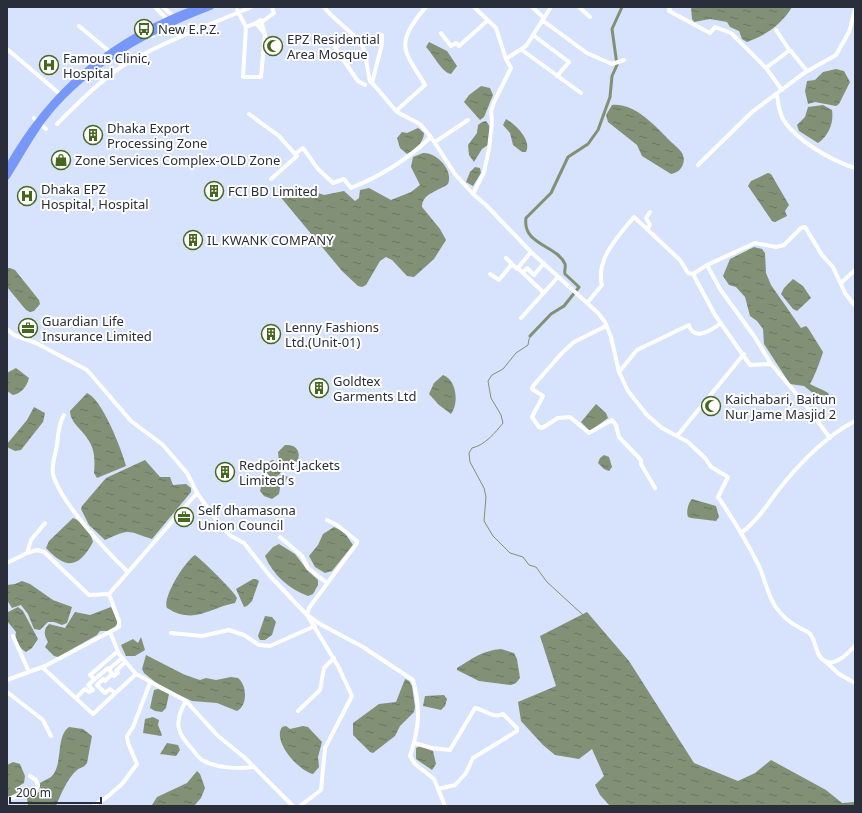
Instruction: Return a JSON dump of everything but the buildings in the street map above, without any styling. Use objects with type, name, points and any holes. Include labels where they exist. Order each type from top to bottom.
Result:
[{"type":"highway","points":[[7,168],[41,115],[80,75],[110,52],[167,19],[198,7]]},
{"type":"highway","points":[[7,177],[44,119],[98,67],[148,34],[211,7]]},
{"type":"street","points":[[154,7],[167,19]]},
{"type":"street","points":[[163,7],[173,16]]},
{"type":"street","points":[[57,124],[100,84],[123,66],[217,22],[222,17],[237,10],[251,7]]},
{"type":"street","points":[[246,27],[261,20],[262,22],[274,13],[272,7]]},
{"type":"street","points":[[324,7],[333,19],[360,42],[363,47],[372,83],[396,111],[420,124],[435,142],[455,174],[473,194],[486,205],[531,252],[598,313],[606,326],[619,372],[628,391],[647,415],[662,428],[688,442],[706,459],[711,467],[728,477],[718,497],[741,533],[761,572],[765,587],[775,606],[787,620],[810,632],[816,642],[816,648],[821,658],[839,674],[855,684]]},
{"type":"street","points":[[396,111],[425,85],[409,58],[404,44],[409,31],[420,13],[426,7]]},
{"type":"street","points":[[473,194],[484,172],[489,149],[492,122],[491,111],[511,68],[506,59],[496,28],[474,7]]},
{"type":"street","points":[[532,7],[543,19],[587,53],[612,64],[624,60]]},
{"type":"street","points":[[506,59],[522,50],[551,7]]},
{"type":"street","points":[[579,7],[590,17]]},
{"type":"street","points":[[670,7],[669,11],[710,33],[715,27],[731,32],[766,68],[782,90]]},
{"type":"street","points":[[237,10],[246,27],[243,77],[261,77],[265,34],[262,22]]},
{"type":"street","points":[[698,165],[752,112],[777,95],[807,71],[833,57],[839,51],[849,32],[854,10]]},
{"type":"street","points":[[441,32],[451,46],[456,43],[458,46],[487,21]]},
{"type":"street","points":[[256,23],[265,34]]},
{"type":"street","points":[[147,24],[153,36]]},
{"type":"street","points":[[79,26],[110,52]]},
{"type":"street","points":[[776,30],[790,51],[807,71]]},
{"type":"street","points":[[372,83],[382,44],[382,35]]},
{"type":"street","points":[[533,35],[570,62],[557,76]]},
{"type":"street","points":[[348,39],[336,48],[358,81],[365,85]]},
{"type":"street","points":[[7,49],[60,94]]},
{"type":"street","points":[[522,50],[581,92]]},
{"type":"street","points":[[766,68],[790,51]]},
{"type":"street","points":[[777,95],[781,115],[790,128],[811,146],[841,164],[855,168]]},
{"type":"street","points":[[249,114],[279,136],[295,154]]},
{"type":"street","points":[[34,118],[46,129]]},
{"type":"street","points":[[435,142],[468,120]]},
{"type":"street","points":[[271,179],[296,156],[295,154],[303,148],[318,169],[332,183],[344,179],[351,188],[367,181],[400,162],[431,137]]},
{"type":"street","points":[[646,229],[650,225],[646,218],[650,212]]},
{"type":"street","points":[[587,302],[602,285],[601,277],[611,246],[634,217],[680,260],[688,273],[694,274],[707,265],[755,244],[776,247],[784,245],[801,228],[805,227],[841,283],[845,293],[855,306]]},
{"type":"street","points":[[518,268],[531,252]]},
{"type":"street","points":[[506,258],[544,293]]},
{"type":"street","points":[[523,273],[527,268],[534,275],[544,263]]},
{"type":"street","points":[[490,274],[499,280],[512,264]]},
{"type":"street","points":[[707,265],[720,290],[754,336],[771,364],[805,404],[830,438]]},
{"type":"street","points":[[841,283],[855,270]]},
{"type":"street","points":[[694,274],[715,315],[744,354],[750,365],[771,364]]},
{"type":"street","points":[[521,318],[558,276]]},
{"type":"street","points":[[619,372],[637,350],[678,329],[689,324],[691,330],[695,333],[702,333],[709,332],[721,323]]},
{"type":"street","points":[[606,326],[574,342],[561,354],[533,386],[532,389],[543,396],[532,417],[539,427],[542,428],[558,418],[570,417],[589,433],[612,420],[616,425],[619,437],[641,460],[641,464],[655,488]]},
{"type":"street","points":[[7,328],[14,335],[36,342],[87,370],[130,421],[163,446],[187,473],[197,493],[220,525],[231,536],[244,543],[290,599],[307,615],[320,624],[363,647],[413,680],[417,693],[419,724],[410,756],[415,764],[434,779],[445,806]]},
{"type":"street","points":[[677,436],[744,354]]},
{"type":"street","points":[[64,415],[58,424],[53,466],[53,474],[59,489],[85,526],[128,572]]},
{"type":"street","points":[[741,533],[768,505],[800,464],[830,438],[855,421]]},
{"type":"street","points":[[7,563],[27,553],[37,550],[44,552],[89,595],[109,594],[197,493]]},
{"type":"street","points":[[307,615],[309,608],[357,543],[337,525],[327,520]]},
{"type":"street","points":[[27,553],[31,540],[45,523]]},
{"type":"street","points":[[280,537],[302,556],[308,568],[327,583]]},
{"type":"street","points":[[7,680],[42,667],[119,628],[119,621],[109,594]]},
{"type":"street","points":[[300,806],[321,790],[324,748],[352,696],[334,658],[307,615]]},
{"type":"street","points":[[171,633],[202,636],[229,630],[244,635],[259,645],[270,646],[315,626]]},
{"type":"street","points":[[110,632],[122,658],[136,674],[150,683],[186,701],[218,736],[253,767],[293,806]]},
{"type":"street","points":[[13,636],[29,672]]},
{"type":"street","points":[[826,662],[833,662],[841,658],[855,646]]},
{"type":"street","points":[[94,680],[90,675],[118,651]]},
{"type":"street","points":[[76,698],[85,689],[89,692],[93,690],[88,685],[122,658]]},
{"type":"street","points":[[298,711],[320,690],[324,668],[334,658]]},
{"type":"street","points":[[115,693],[110,689],[105,693],[97,685],[104,679],[105,681],[112,674],[114,676],[118,673],[116,671],[125,662]]},
{"type":"street","points":[[42,667],[93,714],[136,674]]},
{"type":"street","points":[[109,669],[112,674]]},
{"type":"street","points":[[93,806],[107,797],[122,784],[137,764],[128,743],[128,736],[150,683]]},
{"type":"street","points":[[7,692],[43,720],[51,736]]},
{"type":"street","points":[[186,701],[179,712],[178,725],[182,740],[199,758],[204,762],[232,767],[253,767]]},
{"type":"street","points":[[414,743],[432,748],[450,750],[475,708],[482,709],[494,716],[503,714],[517,728],[517,731],[473,758],[466,773],[455,785],[438,789]]},
{"type":"street","points":[[7,799],[33,793],[38,786],[36,780],[30,776]]},
{"type":"water","points":[[691,7],[792,7],[783,19],[767,33],[747,42],[742,39],[739,31],[730,27],[727,22],[710,19],[694,22],[692,19]]},
{"type":"water","points":[[429,42],[447,51],[457,66],[451,74],[441,67],[426,47]]},
{"type":"water","points":[[836,69],[844,71],[850,82],[839,104],[836,106],[815,102],[808,104],[805,91],[807,81],[815,80],[823,72]]},
{"type":"water","points":[[481,86],[490,88],[493,95],[484,117],[480,120],[464,102],[469,95]]},
{"type":"water","points":[[612,105],[620,105],[636,111],[644,116],[678,148],[682,153],[684,160],[678,172],[671,174],[642,156],[637,145],[608,122],[606,115]]},
{"type":"water","points":[[823,105],[832,110],[832,119],[828,133],[818,143],[799,131],[797,125],[805,117],[808,107]]},
{"type":"water","points":[[506,119],[522,133],[527,143],[526,152],[522,152],[513,145],[510,133],[503,125]]},
{"type":"water","points":[[486,121],[490,127],[488,145],[482,149],[474,162],[469,155],[468,145],[477,133],[478,125]]},
{"type":"water","points":[[418,128],[424,133],[424,136],[421,143],[407,154],[400,148],[397,138],[402,132],[407,133]]},
{"type":"water","points":[[423,153],[433,155],[443,163],[448,173],[448,184],[428,195],[423,202],[422,207],[440,229],[446,240],[434,259],[414,277],[407,276],[392,260],[386,257],[380,261],[366,285],[362,287],[358,286],[342,271],[278,194],[278,189],[282,187],[290,191],[315,192],[324,195],[344,191],[355,201],[359,198],[360,190],[369,188],[391,200],[411,192],[420,185],[411,167],[413,157]]},
{"type":"water","points":[[475,167],[480,168],[481,173],[473,186],[466,182],[470,172]]},
{"type":"water","points":[[768,173],[771,174],[789,205],[785,211],[787,216],[775,222],[772,221],[748,186],[751,181]]},
{"type":"water","points":[[754,247],[762,249],[765,253],[766,273],[771,285],[801,328],[806,326],[808,328],[823,352],[810,384],[827,392],[829,394],[828,396],[819,398],[804,386],[790,384],[764,344],[763,329],[757,321],[750,316],[745,297],[736,287],[729,285],[723,276],[730,259]]},
{"type":"water","points":[[7,268],[15,270],[39,300],[40,304],[34,311],[30,312],[26,310],[7,287]]},
{"type":"water","points":[[793,279],[803,286],[811,298],[797,311],[793,309],[781,294],[784,288]]},
{"type":"water","points":[[16,368],[29,378],[23,389],[19,393],[13,395],[7,391],[7,373]]},
{"type":"water","points":[[443,375],[448,378],[454,387],[456,399],[454,410],[451,414],[439,405],[429,394],[434,383]]},
{"type":"water","points":[[87,393],[93,397],[99,405],[111,426],[126,466],[97,478],[94,473],[94,456],[91,445],[87,437],[72,419],[70,411]]},
{"type":"water","points":[[596,404],[606,413],[608,418],[590,431],[581,422]]},
{"type":"water","points":[[34,407],[45,413],[43,422],[21,450],[15,451],[7,447],[7,444],[27,420]]},
{"type":"water","points":[[285,445],[296,448],[299,453],[298,460],[292,466],[285,466],[281,464],[281,472],[278,476],[269,476],[265,470],[266,465],[272,460],[279,462],[278,452]]},
{"type":"water","points":[[604,455],[609,457],[612,467],[609,471],[604,469],[598,463],[600,458]]},
{"type":"water","points":[[145,460],[160,477],[170,477],[173,485],[186,484],[191,488],[191,492],[152,539],[125,532],[105,540],[89,525],[81,509],[82,506],[106,478]]},
{"type":"water","points":[[282,474],[288,477],[285,483],[281,484],[278,482],[280,488],[279,494],[272,499],[264,496],[260,491],[262,483],[269,478],[278,481],[276,479],[281,478],[279,476]]},
{"type":"water","points":[[692,499],[716,506],[719,517],[716,521],[688,517],[687,513],[689,503]]},
{"type":"water","points":[[73,518],[86,528],[93,542],[83,557],[72,563],[66,563],[53,555],[46,548],[49,541]]},
{"type":"water","points":[[334,527],[344,532],[353,545],[332,571],[325,573],[315,567],[309,556],[318,545],[323,534]]},
{"type":"water","points":[[279,544],[295,554],[308,571],[318,580],[318,585],[313,594],[308,596],[294,589],[282,580],[272,569],[265,556],[273,547]]},
{"type":"water","points":[[195,555],[235,594],[237,598],[235,603],[194,615],[177,613],[167,608],[166,603],[168,596],[175,580],[186,564]]},
{"type":"water","points":[[253,579],[259,581],[252,601],[244,607],[236,589]]},
{"type":"water","points":[[22,581],[30,584],[53,600],[72,607],[67,623],[62,625],[54,622],[48,622],[40,630],[34,629],[28,614],[21,605],[12,608],[7,600],[7,585]]},
{"type":"water","points":[[18,607],[23,611],[38,639],[32,648],[26,652],[18,644],[16,632],[7,621],[8,612]]},
{"type":"water","points":[[111,607],[118,622],[115,627],[108,631],[100,631],[97,635],[58,657],[54,656],[45,647],[48,642],[45,635],[45,630],[49,624],[65,628],[75,612],[90,615]]},
{"type":"water","points":[[587,612],[629,661],[694,763],[738,781],[755,773],[771,760],[826,790],[842,803],[855,802],[855,806],[610,806],[600,795],[595,785],[604,776],[592,749],[579,759],[555,755],[543,745],[521,721],[518,702],[556,686],[540,636]]},
{"type":"water","points":[[265,616],[272,617],[276,622],[272,635],[265,640],[260,640],[258,636]]},
{"type":"water","points":[[141,637],[145,650],[135,656],[126,656],[121,645],[133,639],[138,643]]},
{"type":"water","points":[[501,649],[514,653],[517,659],[520,678],[516,683],[511,685],[479,681],[457,670],[457,668],[467,661],[489,651]]},
{"type":"water","points":[[146,655],[185,675],[200,680],[206,678],[216,680],[231,677],[238,678],[245,690],[245,700],[241,708],[237,711],[217,703],[192,701],[160,686],[144,673],[142,669]]},
{"type":"water","points":[[405,679],[409,681],[412,686],[415,707],[414,712],[400,726],[395,736],[373,753],[370,752],[353,735],[353,723],[379,704],[396,702]]},
{"type":"water","points":[[158,689],[169,694],[166,708],[162,712],[155,711],[150,708],[154,690]]},
{"type":"water","points":[[444,695],[447,699],[445,706],[441,710],[423,706],[425,696]]},
{"type":"water","points":[[153,717],[159,720],[158,725],[162,735],[161,736],[143,733],[145,719]]},
{"type":"water","points":[[286,726],[290,729],[303,726],[308,727],[322,742],[318,757],[319,767],[313,774],[307,772],[294,762],[284,748],[280,733],[282,727]]},
{"type":"water","points":[[69,727],[83,729],[92,736],[87,763],[70,777],[56,806],[28,805],[27,799],[29,796],[39,792],[40,783],[51,777],[55,772],[59,759],[62,737]]},
{"type":"water","points":[[167,743],[178,745],[180,750],[176,756],[160,754]]},
{"type":"water","points":[[420,746],[433,751],[436,764],[432,770],[416,759],[416,748]]},
{"type":"water","points":[[13,762],[20,764],[25,776],[24,783],[19,786],[18,792],[9,797],[7,796],[7,765]]},
{"type":"water","points":[[197,771],[200,774],[205,788],[201,798],[194,806],[147,806],[152,805],[157,797],[187,783]]},
{"type":"waterway","points":[[530,336],[551,314],[564,306],[579,287],[565,274],[565,264],[561,258],[529,234],[526,227],[526,218],[551,193],[568,157],[588,144],[598,130],[610,97],[612,76],[617,65],[612,29],[622,7]]},
{"type":"waterway","points":[[535,330],[529,339],[528,345],[516,353],[503,369],[492,375],[488,381],[491,398],[501,415],[503,423],[493,435],[481,444],[472,448],[469,453],[470,462],[484,488],[486,497],[484,521],[493,536],[510,553],[523,557],[529,565],[536,567],[547,582],[583,615]]},
{"type":"place","name":"New E.P.Z.","points":[[144,29]]},
{"type":"place","name":"EPZ Residential Area Mosque","points":[[273,46]]},
{"type":"place","name":"Famous Clinic, Hospital","points":[[49,65]]},
{"type":"place","name":"Dhaka Export Processing Zone","points":[[93,135]]},
{"type":"place","name":"Zone Services Complex-OLD Zone","points":[[61,160]]},
{"type":"place","name":"FCI BD Limited","points":[[214,191]]},
{"type":"place","name":"Dhaka EPZ Hospital, Hospital","points":[[27,196]]},
{"type":"place","name":"IL KWANK COMPANY","points":[[193,240]]},
{"type":"place","name":"Guardian Life Insurance Limited","points":[[28,328]]},
{"type":"place","name":"Lenny Fashions Ltd.(Unit-01)","points":[[271,334]]},
{"type":"place","name":"Goldtex Garments Ltd","points":[[319,388]]},
{"type":"place","name":"Kaichabari, Baitun Nur Jame Masjid 2","points":[[711,406]]},
{"type":"place","name":"Redpoint Jackets Limited s","points":[[225,472]]},
{"type":"place","name":"Self dhamasona Union Council","points":[[184,517]]}]
